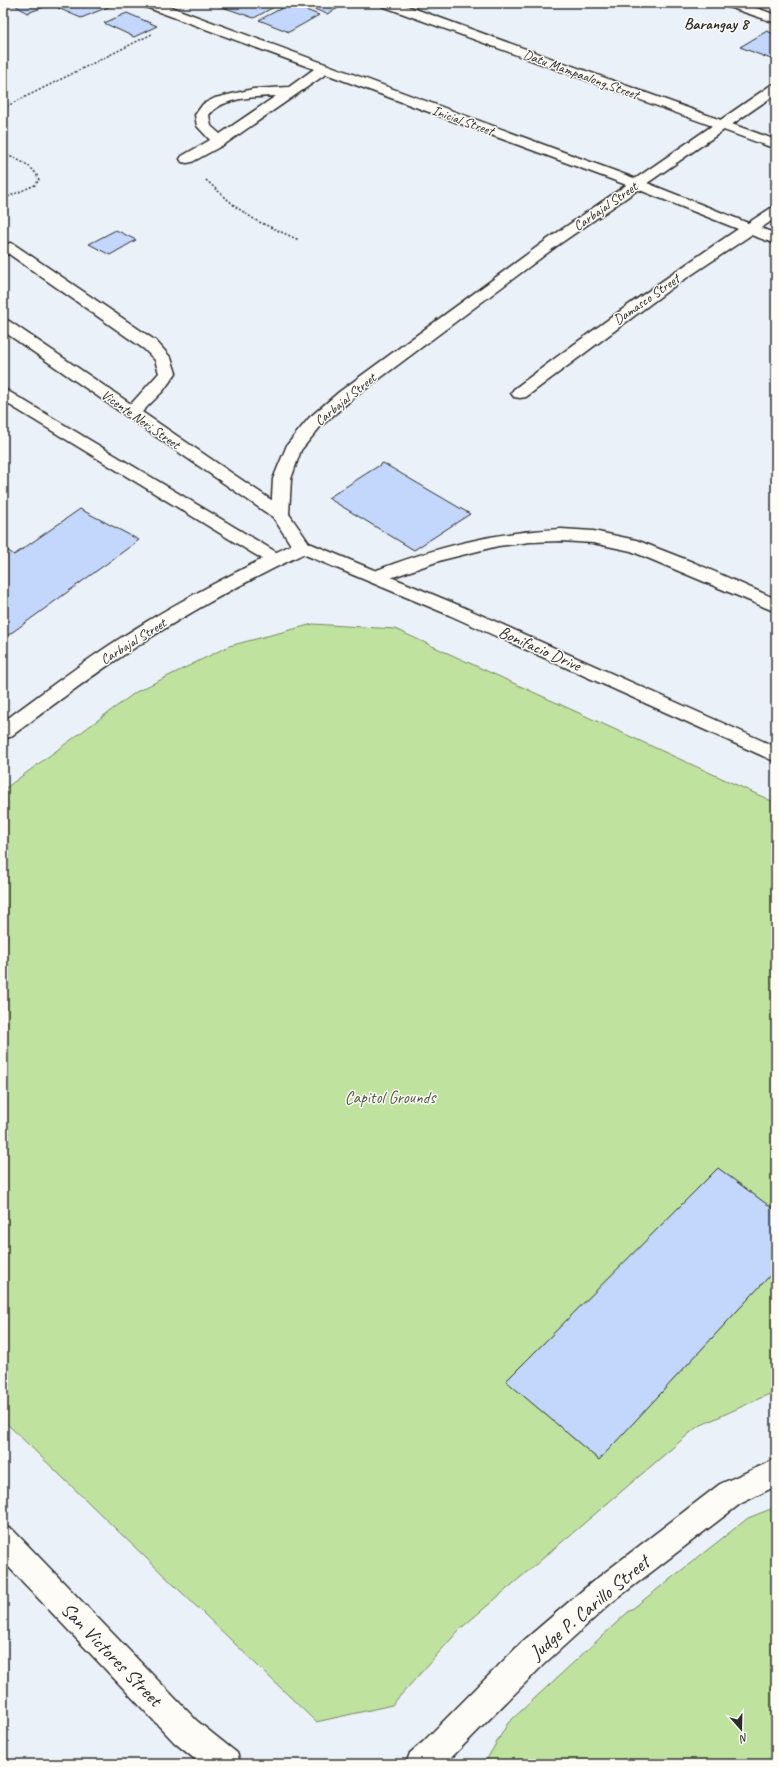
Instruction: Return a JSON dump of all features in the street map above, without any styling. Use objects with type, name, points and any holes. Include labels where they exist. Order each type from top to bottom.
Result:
[{"type":"street","name":"Inicial Street","points":[[148,3],[185,18],[637,184],[776,240]]},
{"type":"street","name":"Datu Mampaalong Street","points":[[386,3],[776,145]]},
{"type":"street","points":[[731,3],[776,19]]},
{"type":"street","points":[[187,159],[220,141],[324,69]]},
{"type":"street","name":"Carbajal Street","points":[[280,514],[282,479],[293,449],[314,422],[345,396],[423,337],[553,242],[776,88]]},
{"type":"street","points":[[220,141],[204,127],[201,118],[204,111],[212,105],[228,98],[245,94],[292,91]]},
{"type":"street","name":"Damasco Street","points":[[520,393],[667,284],[776,211]]},
{"type":"street","points":[[3,251],[10,248],[150,345],[163,358],[168,373],[157,387],[132,412]]},
{"type":"street","name":"Vicente Neri Street","points":[[3,324],[280,514]]},
{"type":"street","points":[[280,514],[302,546]]},
{"type":"street","points":[[376,577],[406,565],[460,548],[524,536],[579,536],[625,543],[679,563],[776,606]]},
{"type":"street","name":"Carbajal Street","points":[[3,732],[106,657],[204,597],[302,546]]},
{"type":"street","name":"Bonifacio Drive","points":[[302,546],[456,610],[776,755]]},
{"type":"street","name":"Judge P. Carillo Street","points":[[420,1764],[434,1753],[532,1654],[601,1593],[730,1494],[776,1472]]},
{"type":"street","name":"San Victores Street","points":[[3,1540],[186,1732],[226,1764]]},
{"type":"lane","points":[[6,399],[275,559]]},
{"type":"path","points":[[3,108],[185,18]]},
{"type":"path","points":[[3,154],[31,167],[38,174],[39,180],[36,185],[3,199]]},
{"type":"path","points":[[187,159],[214,188],[236,207],[257,221],[299,240]]},
{"type":"green space","name":"Capitol Grounds","points":[[313,624],[395,629],[776,803],[776,1391],[697,1427],[460,1629],[392,1705],[316,1722],[3,1420],[3,790],[136,692],[229,646]]},
{"type":"green space","points":[[776,1507],[776,1764],[484,1764],[508,1723],[627,1613],[748,1518]]},
{"type":"building","points":[[12,3],[56,3],[27,13]]},
{"type":"building","points":[[71,3],[118,3],[81,18],[58,8]]},
{"type":"building","points":[[211,3],[281,3],[254,18]]},
{"type":"building","points":[[298,3],[348,3],[327,14]]},
{"type":"building","points":[[290,4],[319,15],[289,32],[259,20]]},
{"type":"building","points":[[127,13],[157,26],[134,37],[104,23]]},
{"type":"building","points":[[767,31],[776,35],[776,61],[740,47]]},
{"type":"building","points":[[116,230],[136,240],[110,255],[89,244]]},
{"type":"building","points":[[383,463],[470,514],[414,550],[328,498]]},
{"type":"building","points":[[80,509],[139,540],[3,639],[3,547],[14,555]]},
{"type":"building","points":[[718,1168],[776,1211],[776,1269],[599,1460],[506,1381]]},
{"type":"district","name":"Barangay 8","points":[[716,23]]}]
